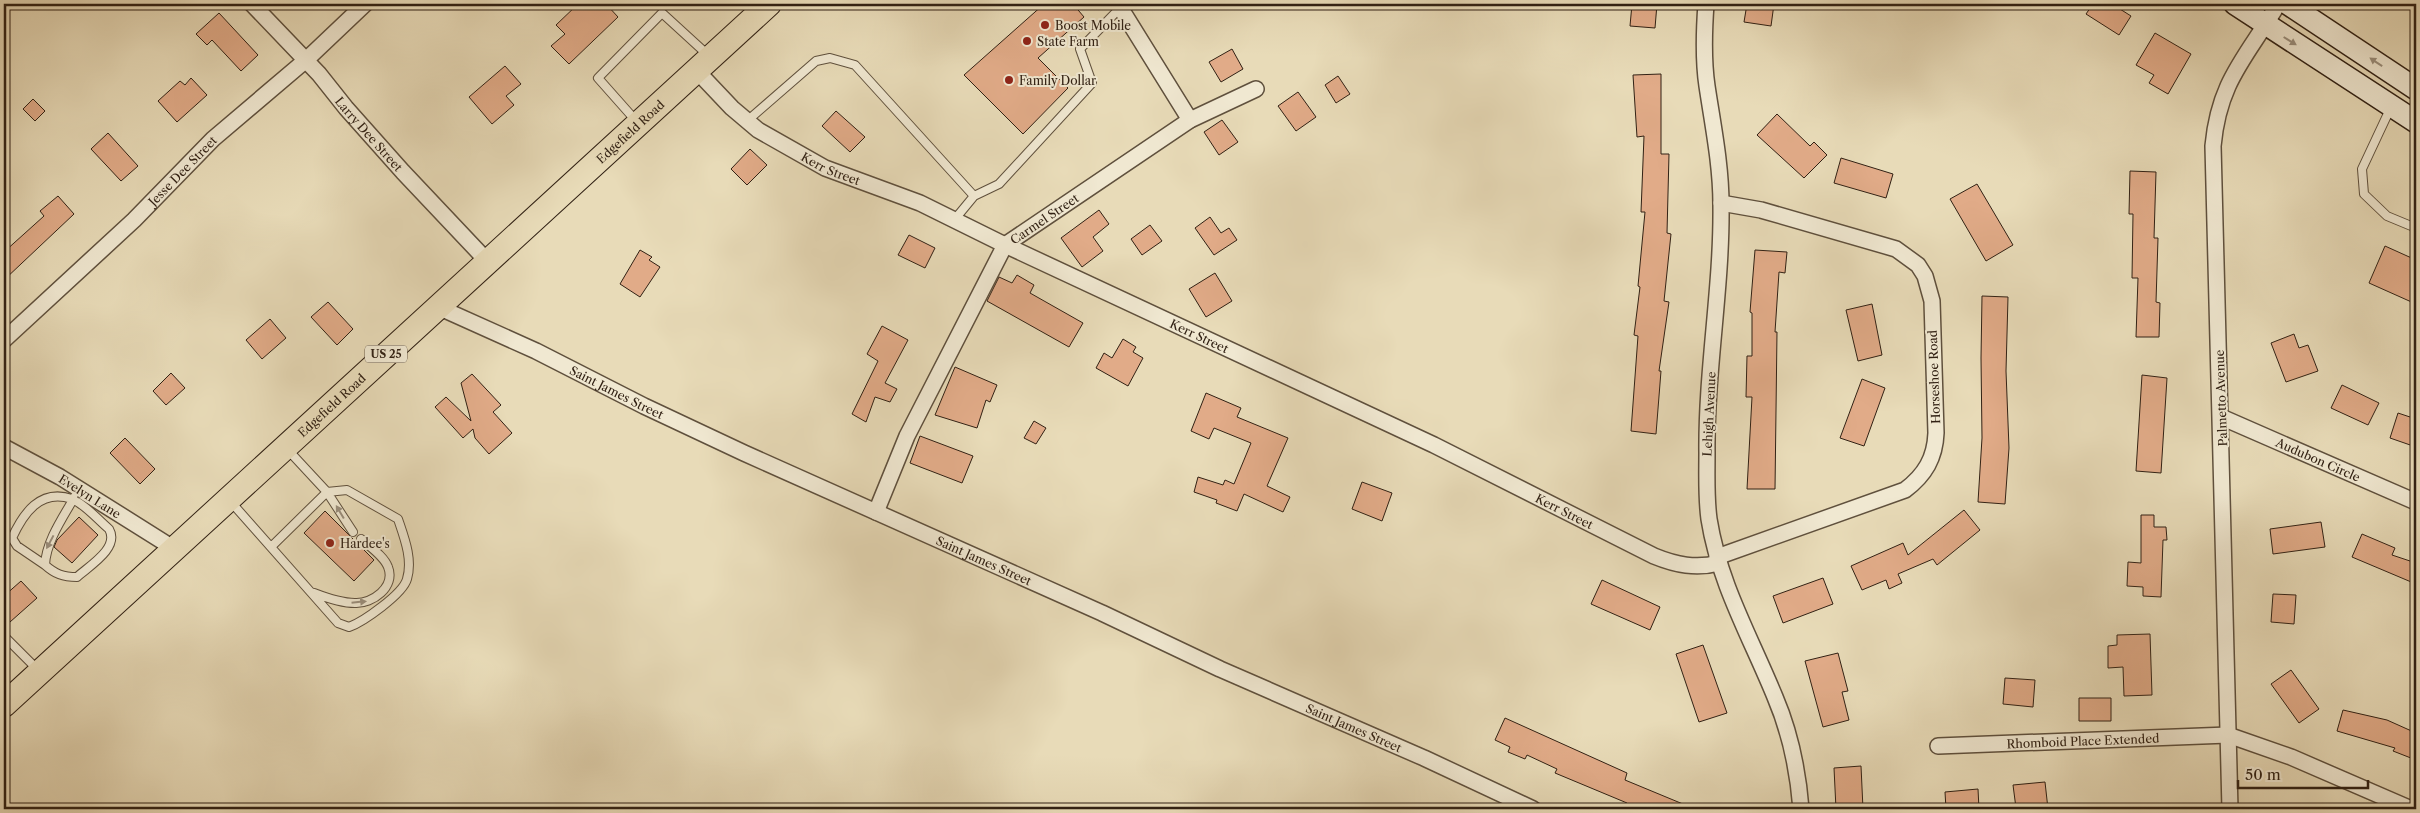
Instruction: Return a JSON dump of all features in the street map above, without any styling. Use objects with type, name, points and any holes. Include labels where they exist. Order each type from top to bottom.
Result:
[{"type":"main road","points":[[2236,4],[2416,122]]},
{"type":"main road","points":[[2288,4],[2416,89]]},
{"type":"main road","name":"Edgefield Road","points":[[4,705],[173,548],[639,124],[759,9]]},
{"type":"street","name":"Larry Dee Street","points":[[252,4],[306,60],[403,172],[488,262]]},
{"type":"street","name":"Jesse Dee Street","points":[[4,340],[134,220],[213,139],[306,60],[365,4]]},
{"type":"street","name":"Lehigh Avenue","points":[[1706,4],[1704,54],[1706,84],[1715,135],[1721,203],[1721,246],[1706,413],[1709,519],[1718,560],[1731,598],[1776,698],[1794,761],[1801,809]]},
{"type":"street","name":"Palmetto Avenue","points":[[2230,809],[2222,417],[2213,146],[2215,126],[2224,94],[2234,70],[2266,25],[2278,4]]},
{"type":"street","points":[[1119,6],[1190,120]]},
{"type":"street","name":"Kerr Street","points":[[703,64],[747,121],[758,130],[825,168],[920,203],[955,219],[1005,245],[1434,445],[1654,556],[1686,566],[1706,566],[1718,560]]},
{"type":"street","name":"Carmel Street","points":[[876,512],[908,436],[1005,245],[1190,120],[1256,89]]},
{"type":"street","name":"Horseshoe Road","points":[[1718,560],[1905,490],[1916,482],[1925,471],[1934,453],[1936,433],[1932,301],[1925,276],[1918,265],[1896,249],[1761,210],[1721,203]]},
{"type":"street","name":"Saint James Street","points":[[438,307],[536,351],[744,453],[1220,669],[1424,758],[1533,809]]},
{"type":"street","name":"Audubon Circle","points":[[2222,417],[2416,502]]},
{"type":"street","name":"Evelyn Lane","points":[[4,447],[76,494],[173,548]]},
{"type":"street","points":[[2228,735],[2291,757],[2411,809]]},
{"type":"street","name":"Rhomboid Place Extended","points":[[1938,746],[2228,735]]},
{"type":"lane","points":[[955,219],[974,196],[999,184],[1092,83],[1080,49],[1119,6]]},
{"type":"lane","points":[[639,124],[598,78],[662,13],[703,64]]},
{"type":"lane","points":[[747,121],[816,61],[830,58],[842,60],[855,65],[974,196]]},
{"type":"lane","points":[[2392,105],[2362,169],[2364,194],[2387,216],[2416,228]]},
{"type":"lane","points":[[284,447],[328,492],[353,532]]},
{"type":"lane","points":[[228,498],[271,547],[312,593],[338,623],[349,627],[357,625],[386,604],[407,580],[408,552],[398,519],[347,490],[328,492],[271,547]]},
{"type":"lane","points":[[45,565],[45,552],[76,494]]},
{"type":"lane","points":[[76,494],[113,535],[108,549],[77,578],[55,573],[17,546],[12,538],[22,516],[33,505],[50,498],[76,494]]},
{"type":"lane","points":[[312,593],[356,604],[373,600],[383,591],[389,581],[388,567],[380,556],[361,540]]},
{"type":"lane","points":[[4,636],[39,672]]},
{"type":"building","points":[[578,4],[606,4],[618,17],[569,64],[551,46],[565,34],[556,25]]},
{"type":"building","points":[[1044,4],[1073,4],[1084,17],[1038,58],[1068,88],[1023,134],[964,75]]},
{"type":"building","points":[[1632,4],[1657,4],[1655,28],[1630,26]]},
{"type":"building","points":[[1747,4],[1774,4],[1771,26],[1744,22]]},
{"type":"building","points":[[2093,4],[2112,4],[2131,16],[2119,35],[2086,14]]},
{"type":"building","points":[[219,13],[258,55],[241,71],[212,40],[207,45],[196,34]]},
{"type":"building","points":[[2155,33],[2191,54],[2168,94],[2149,83],[2154,75],[2136,65]]},
{"type":"building","points":[[1232,49],[1243,69],[1221,82],[1209,62]]},
{"type":"building","points":[[505,66],[521,84],[506,96],[514,105],[492,124],[469,97]]},
{"type":"building","points":[[1661,74],[1661,154],[1669,154],[1667,233],[1671,234],[1664,301],[1669,302],[1659,371],[1661,371],[1656,434],[1631,431],[1638,336],[1634,335],[1640,287],[1638,286],[1645,212],[1641,212],[1644,136],[1637,137],[1633,75]]},
{"type":"building","points":[[1338,76],[1350,94],[1336,103],[1325,85]]},
{"type":"building","points":[[191,78],[207,95],[177,122],[158,101],[180,81],[185,85]]},
{"type":"building","points":[[1298,92],[1316,117],[1296,131],[1278,106]]},
{"type":"building","points":[[33,99],[45,111],[35,121],[23,109]]},
{"type":"building","points":[[836,111],[865,137],[850,152],[822,126]]},
{"type":"building","points":[[1777,114],[1810,146],[1814,142],[1827,155],[1804,178],[1757,135]]},
{"type":"building","points":[[1222,120],[1238,142],[1219,155],[1204,132]]},
{"type":"building","points":[[108,133],[138,166],[121,181],[91,149]]},
{"type":"building","points":[[750,149],[767,165],[747,185],[731,169]]},
{"type":"building","points":[[1841,158],[1893,174],[1886,198],[1834,183]]},
{"type":"building","points":[[2130,171],[2156,172],[2154,238],[2158,238],[2156,302],[2160,303],[2159,337],[2136,337],[2138,278],[2132,278],[2133,214],[2129,214]]},
{"type":"building","points":[[1977,184],[2013,245],[1986,261],[1950,199]]},
{"type":"building","points":[[58,196],[74,214],[4,280],[4,252],[44,216],[40,211]]},
{"type":"building","points":[[1099,210],[1109,224],[1093,237],[1103,251],[1082,267],[1061,238]]},
{"type":"building","points":[[1210,217],[1221,233],[1229,228],[1237,240],[1214,255],[1195,228]]},
{"type":"building","points":[[1150,225],[1162,241],[1142,255],[1131,239]]},
{"type":"building","points":[[909,235],[935,248],[925,268],[898,255]]},
{"type":"building","points":[[2385,246],[2416,260],[2416,304],[2369,283]]},
{"type":"building","points":[[640,250],[652,257],[649,260],[660,267],[640,297],[620,284]]},
{"type":"building","points":[[1755,250],[1787,252],[1785,273],[1779,272],[1775,332],[1777,332],[1775,489],[1747,489],[1752,397],[1746,397],[1747,356],[1752,356],[1752,313],[1750,312]]},
{"type":"building","points":[[1215,273],[1232,301],[1206,317],[1189,289]]},
{"type":"building","points":[[1017,275],[1034,285],[1030,293],[1083,323],[1069,347],[987,301],[999,277],[1012,283]]},
{"type":"building","points":[[1982,296],[2008,297],[2006,371],[2009,448],[2005,504],[1978,502],[1982,438]]},
{"type":"building","points":[[328,302],[353,329],[337,345],[311,317]]},
{"type":"building","points":[[1872,304],[1882,355],[1858,361],[1846,310]]},
{"type":"building","points":[[270,319],[286,338],[262,359],[246,340]]},
{"type":"building","points":[[882,326],[908,340],[885,383],[897,389],[890,402],[875,397],[866,422],[852,414],[878,361],[867,354]]},
{"type":"building","points":[[2294,334],[2299,348],[2308,345],[2318,371],[2286,382],[2271,343]]},
{"type":"building","points":[[1123,339],[1136,347],[1133,352],[1143,358],[1128,386],[1096,368],[1104,353],[1112,358]]},
{"type":"building","points":[[955,367],[997,385],[990,402],[986,400],[977,428],[935,415]]},
{"type":"building","points":[[171,373],[185,388],[166,405],[153,391]]},
{"type":"building","points":[[472,374],[501,405],[493,412],[512,433],[489,454],[475,438],[473,429],[463,438],[435,407],[446,397],[471,421],[461,383]]},
{"type":"building","points":[[2142,375],[2167,378],[2161,473],[2136,471]]},
{"type":"building","points":[[1862,379],[1885,388],[1864,446],[1840,438]]},
{"type":"building","points":[[2342,385],[2379,403],[2368,425],[2331,408]]},
{"type":"building","points":[[1206,393],[1241,408],[1237,417],[1288,438],[1267,486],[1290,497],[1283,512],[1244,494],[1237,511],[1216,503],[1217,500],[1194,492],[1198,477],[1223,485],[1225,480],[1234,484],[1251,443],[1214,428],[1209,439],[1191,431]]},
{"type":"building","points":[[2398,413],[2416,419],[2416,447],[2390,438]]},
{"type":"building","points":[[1034,421],[1046,428],[1036,444],[1024,438]]},
{"type":"building","points":[[920,436],[973,456],[962,483],[910,463]]},
{"type":"building","points":[[125,438],[155,469],[140,484],[110,453]]},
{"type":"building","points":[[1362,482],[1392,493],[1382,521],[1352,509]]},
{"type":"building","points":[[1964,510],[1980,530],[1937,565],[1933,559],[1898,574],[1902,583],[1889,589],[1886,580],[1862,590],[1851,566],[1903,543],[1908,555]]},
{"type":"building","points":[[325,511],[374,560],[354,581],[304,533]]},
{"type":"building","points":[[2141,515],[2154,515],[2154,527],[2166,527],[2167,540],[2163,540],[2161,597],[2143,596],[2143,587],[2127,586],[2128,562],[2141,563]]},
{"type":"building","points":[[79,517],[98,535],[72,563],[54,547],[57,540]]},
{"type":"building","points":[[2321,522],[2325,547],[2273,554],[2270,529]]},
{"type":"building","points":[[2362,534],[2395,548],[2392,555],[2416,563],[2416,584],[2352,557]]},
{"type":"building","points":[[1823,578],[1833,604],[1783,623],[1773,596]]},
{"type":"building","points":[[1602,580],[1660,607],[1650,630],[1591,604]]},
{"type":"building","points":[[21,581],[37,598],[4,625],[4,596]]},
{"type":"building","points":[[2273,594],[2296,595],[2294,624],[2271,622]]},
{"type":"building","points":[[2150,634],[2152,695],[2124,696],[2123,667],[2108,668],[2108,646],[2117,645],[2117,635]]},
{"type":"building","points":[[1703,645],[1727,713],[1699,722],[1676,654]]},
{"type":"building","points":[[1838,653],[1848,691],[1842,692],[1849,720],[1823,727],[1805,661]]},
{"type":"building","points":[[2291,670],[2319,709],[2299,723],[2271,684]]},
{"type":"building","points":[[2005,678],[2035,680],[2033,707],[2003,704]]},
{"type":"building","points":[[2079,698],[2111,698],[2111,721],[2079,721]]},
{"type":"building","points":[[2343,710],[2387,720],[2416,733],[2416,760],[2393,751],[2395,748],[2337,731]]},
{"type":"building","points":[[1505,718],[1627,773],[1625,780],[1695,809],[1624,809],[1627,803],[1555,773],[1557,769],[1527,755],[1525,759],[1508,752],[1510,747],[1495,740]]},
{"type":"building","points":[[1861,766],[1863,809],[1836,809],[1834,768]]},
{"type":"building","points":[[2045,782],[2048,809],[2016,808],[2013,785]]},
{"type":"building","points":[[1978,789],[1979,809],[1946,809],[1945,792]]},
{"type":"place","name":"Boost Mobile","points":[[1045,25]]},
{"type":"place","name":"State Farm","points":[[1027,41]]},
{"type":"place","name":"Family Dollar","points":[[1009,80]]},
{"type":"place","name":"Hardee's","points":[[330,543]]}]
